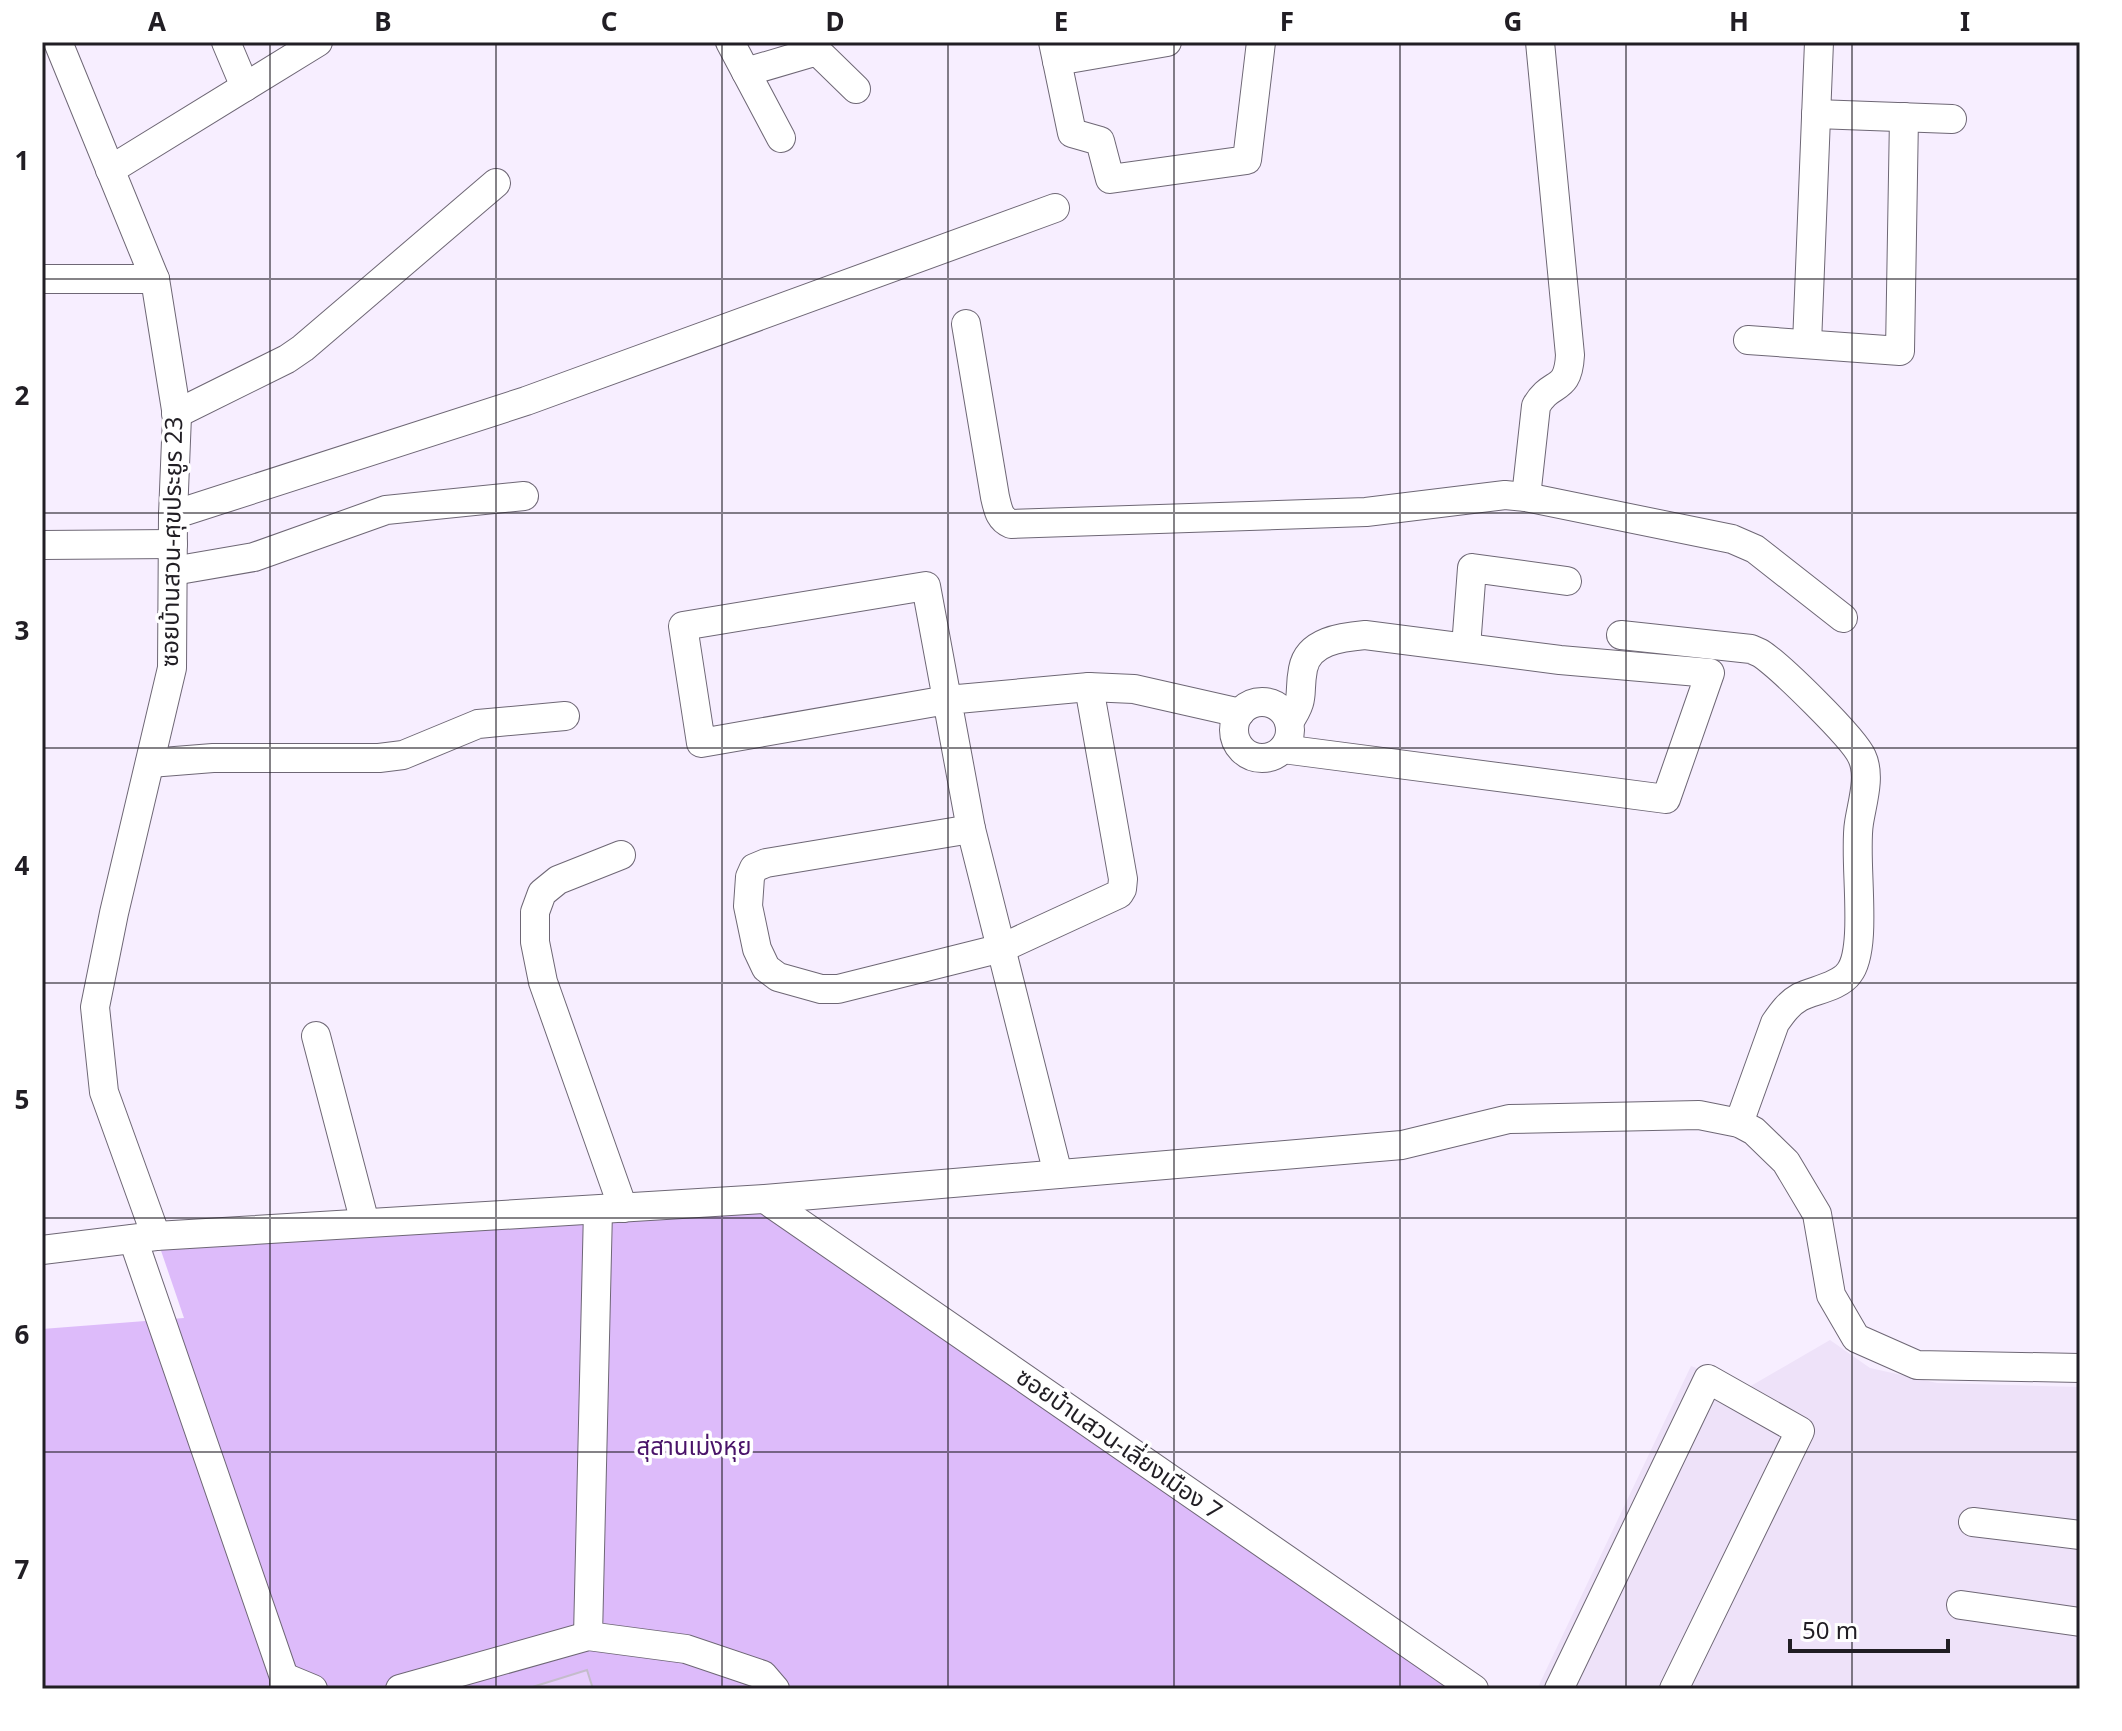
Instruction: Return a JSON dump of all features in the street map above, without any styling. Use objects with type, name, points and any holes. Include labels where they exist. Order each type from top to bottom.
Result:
[{"type":"street","name":"ซอยบ้านสวน-ศุขประยูร 23","points":[[58,42],[155,279],[176,414],[172,668],[95,1007],[104,1092],[144,1237],[284,1683]]},
{"type":"street","points":[[226,42],[245,87]]},
{"type":"street","points":[[110,170],[318,42]]},
{"type":"street","points":[[730,42],[781,138]]},
{"type":"street","points":[[1167,42],[1055,51],[1072,133],[1100,141],[1110,179],[1247,160],[1261,42]]},
{"type":"street","points":[[1526,497],[1536,406],[1542,396],[1564,382],[1569,372],[1570,355],[1540,42]]},
{"type":"street","points":[[1807,344],[1819,42]]},
{"type":"street","points":[[746,72],[817,51],[856,89]]},
{"type":"street","points":[[1816,114],[1952,119]]},
{"type":"street","points":[[1748,340],[1900,351],[1904,117]]},
{"type":"street","points":[[176,414],[303,348],[496,183]]},
{"type":"street","points":[[173,515],[526,401],[1055,208]]},
{"type":"street","points":[[42,279],[155,279]]},
{"type":"street","points":[[966,324],[995,497],[1000,515],[1011,524],[1366,512],[1481,497],[1526,497],[1732,539],[1755,549],[1843,618]]},
{"type":"street","points":[[42,545],[173,557],[254,557],[386,510],[524,496]]},
{"type":"street","points":[[1466,647],[1472,568],[1567,581]]},
{"type":"street","points":[[1058,1174],[971,829],[947,700],[926,586],[683,626],[701,743],[947,700],[1089,687],[1134,689],[1240,713]]},
{"type":"street","points":[[1286,735],[1279,708],[1271,704],[1254,703],[1240,713],[1234,730],[1235,740],[1248,755],[1267,758],[1286,735],[1302,699],[1306,659],[1330,640],[1365,635],[1560,660],[1710,673],[1666,799],[1286,735]]},
{"type":"street","points":[[1621,635],[1751,649],[1760,653],[1855,744],[1866,766],[1856,845],[1858,911],[1855,962],[1843,979],[1797,998],[1783,1010],[1775,1023],[1739,1123]]},
{"type":"street","points":[[971,829],[766,863],[754,868],[750,877],[748,906],[751,928],[766,968],[778,977],[821,989],[838,989],[1002,948],[1119,894],[1123,879],[1089,687]]},
{"type":"street","points":[[150,763],[213,758],[379,758],[403,755],[478,724],[565,716]]},
{"type":"street","points":[[588,1636],[610,1209],[543,982],[535,942],[535,912],[542,893],[558,880],[621,855]]},
{"type":"street","points":[[316,1036],[365,1223]]},
{"type":"street","points":[[42,1250],[144,1237],[765,1199],[1402,1145],[1509,1119],[1699,1115],[1739,1123],[1754,1131],[1786,1162],[1817,1214],[1831,1295],[1856,1338],[1917,1365],[2080,1368]]},
{"type":"street","name":"ซอยบ้านสวน-เลี่ยงเมือง 7","points":[[765,1199],[1474,1689]]},
{"type":"street","points":[[1559,1689],[1708,1379],[1800,1431],[1674,1689]]},
{"type":"street","points":[[1973,1522],[2080,1535]]},
{"type":"street","points":[[1961,1605],[2080,1622]]},
{"type":"street","points":[[400,1689],[588,1636],[686,1649],[763,1675],[775,1689]]},
{"type":"street","points":[[284,1683],[313,1689]]},
{"type":"shaded area","points":[[1830,1340],[1870,1368],[1937,1383],[2080,1387],[2080,1689],[1537,1689],[1691,1366],[1749,1387]]},
{"type":"green space","name":"สุสานเม่งหุย","points":[[765,1199],[1474,1689],[42,1689],[42,1329],[184,1318],[156,1236]]},
{"type":"building","points":[[587,1670],[593,1689],[526,1689]]}]
